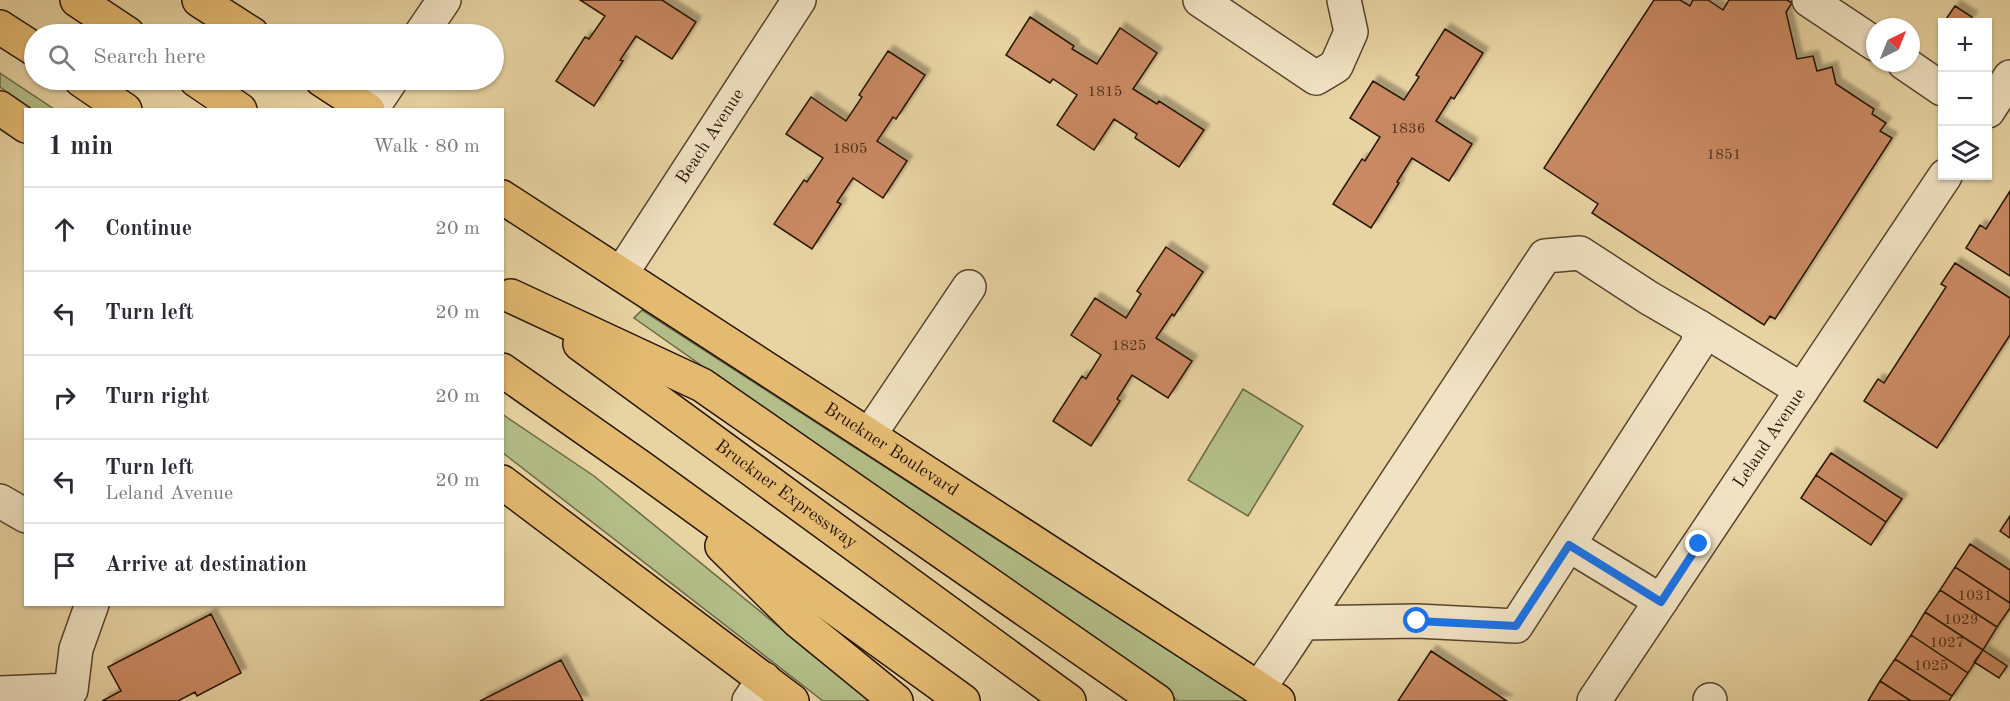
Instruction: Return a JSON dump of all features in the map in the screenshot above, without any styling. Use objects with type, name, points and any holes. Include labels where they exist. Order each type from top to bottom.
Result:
[{"type":"main road","points":[[77,0],[113,24]]},
{"type":"main road","points":[[199,0],[236,24]]},
{"type":"main road","points":[[0,27],[24,43]]},
{"type":"main road","points":[[96,90],[122,108]]},
{"type":"main road","points":[[211,90],[237,108]]},
{"type":"main road","points":[[338,90],[366,108]]},
{"type":"main road","points":[[0,108],[24,125]]},
{"type":"main road","name":"Bruckner Boulevard","points":[[504,198],[1269,695]]},
{"type":"main road","points":[[507,293],[702,385],[1156,701]]},
{"type":"main road","name":"Bruckner Expressway","points":[[507,293],[643,389],[1069,701]]},
{"type":"main road","points":[[504,371],[643,469],[963,701]]},
{"type":"main road","points":[[643,469],[798,621],[896,701]]},
{"type":"main road","points":[[504,484],[756,690],[792,701]]},
{"type":"street","points":[[428,24],[444,0]]},
{"type":"street","name":"Beach Avenue","points":[[621,274],[799,0]]},
{"type":"street","points":[[1200,0],[1316,78],[1336,66],[1352,32],[1344,0]]},
{"type":"street","points":[[1809,0],[1866,38]]},
{"type":"street","points":[[1917,72],[1938,86]]},
{"type":"street","points":[[1992,105],[2010,77]]},
{"type":"street","points":[[370,108],[384,90]]},
{"type":"street","name":"Leland Avenue","points":[[1594,701],[1942,180]]},
{"type":"street","points":[[1269,695],[1303,623],[1545,255],[1580,253],[1649,298],[1802,390]]},
{"type":"street","points":[[870,434],[969,287]]},
{"type":"street","points":[[1303,623],[1417,621],[1516,626],[1698,344],[1699,327]]},
{"type":"street","points":[[0,501],[24,515]]},
{"type":"street","points":[[1569,545],[1661,602]]},
{"type":"street","points":[[0,693],[71,690],[76,649],[91,606]]},
{"type":"green space","points":[[0,73],[52,108],[30,108],[0,87]]},
{"type":"green space","points":[[642,310],[1247,701],[1178,701],[634,318]]},
{"type":"green space","points":[[1243,389],[1303,426],[1248,516],[1188,480]]},
{"type":"green space","points":[[504,415],[594,476],[870,701],[823,701],[504,454]]},
{"type":"building","points":[[580,0],[662,0],[696,22],[672,59],[636,36],[594,106],[556,81],[585,37],[589,39],[605,16]]},
{"type":"building","points":[[1654,0],[1680,0],[1690,6],[1693,0],[1708,0],[1723,10],[1729,0],[1787,0],[1792,3],[1786,12],[1797,59],[1813,56],[1817,71],[1832,67],[1836,84],[1874,109],[1872,114],[1886,123],[1880,131],[1892,138],[1775,319],[1770,316],[1764,325],[1592,213],[1598,204],[1544,168]]},
{"type":"building","points":[[1955,6],[1972,17],[1971,18],[1947,18]]},
{"type":"building","points":[[1030,17],[1074,46],[1072,49],[1097,64],[1120,28],[1157,53],[1133,89],[1157,104],[1159,101],[1204,130],[1179,167],[1135,138],[1137,134],[1114,119],[1094,150],[1057,125],[1077,95],[1053,79],[1050,83],[1006,55]]},
{"type":"building","points":[[1445,29],[1483,53],[1454,99],[1451,97],[1436,121],[1472,144],[1449,181],[1412,158],[1371,228],[1333,204],[1362,159],[1365,161],[1380,137],[1350,118],[1373,81],[1404,100],[1419,77],[1416,75]]},
{"type":"building","points":[[888,51],[925,75],[896,119],[893,117],[877,141],[907,161],[883,198],[853,178],[837,202],[841,204],[812,249],[774,224],[804,180],[807,182],[823,158],[786,134],[811,97],[846,121],[862,97],[859,95]]},
{"type":"building","points":[[2010,191],[2010,276],[1966,248],[1980,225],[1986,229]]},
{"type":"building","points":[[1166,247],[1203,272],[1174,316],[1172,314],[1156,338],[1192,361],[1168,398],[1132,375],[1117,399],[1120,401],[1091,446],[1053,421],[1082,376],[1086,379],[1101,355],[1071,335],[1095,298],[1126,318],[1141,294],[1137,291]]},
{"type":"building","points":[[1955,263],[2010,298],[2010,335],[1937,448],[1864,401],[1878,379],[1884,383],[1946,287],[1941,284]]},
{"type":"building","points":[[1831,453],[1902,499],[1886,522],[1816,475]]},
{"type":"building","points":[[1816,475],[1886,522],[1871,545],[1801,498]]},
{"type":"building","points":[[2010,516],[2010,538],[2000,531]]},
{"type":"building","points":[[1970,544],[2010,570],[2010,603],[1955,567]]},
{"type":"building","points":[[1955,567],[2010,603],[2010,608],[1997,627],[1940,590]]},
{"type":"building","points":[[1940,590],[1997,627],[1983,650],[1925,612]]},
{"type":"building","points":[[1925,612],[1983,650],[1968,673],[1911,635]]},
{"type":"building","points":[[211,614],[241,673],[197,696],[195,692],[178,701],[102,701],[121,691],[108,667]]},
{"type":"building","points":[[1911,635],[1968,673],[1952,696],[1895,659]]},
{"type":"building","points":[[1983,650],[2007,666],[1999,678],[1974,662]]},
{"type":"building","points":[[1431,651],[1507,701],[1398,701]]},
{"type":"building","points":[[1895,659],[1952,696],[1949,701],[1911,701],[1880,681]]},
{"type":"building","points":[[561,660],[583,701],[480,701]]},
{"type":"building","points":[[1880,681],[1911,701],[1868,701]]},
{"type":"route","points":[[1417,621],[1516,626],[1569,545],[1661,602],[1699,544]]}]
